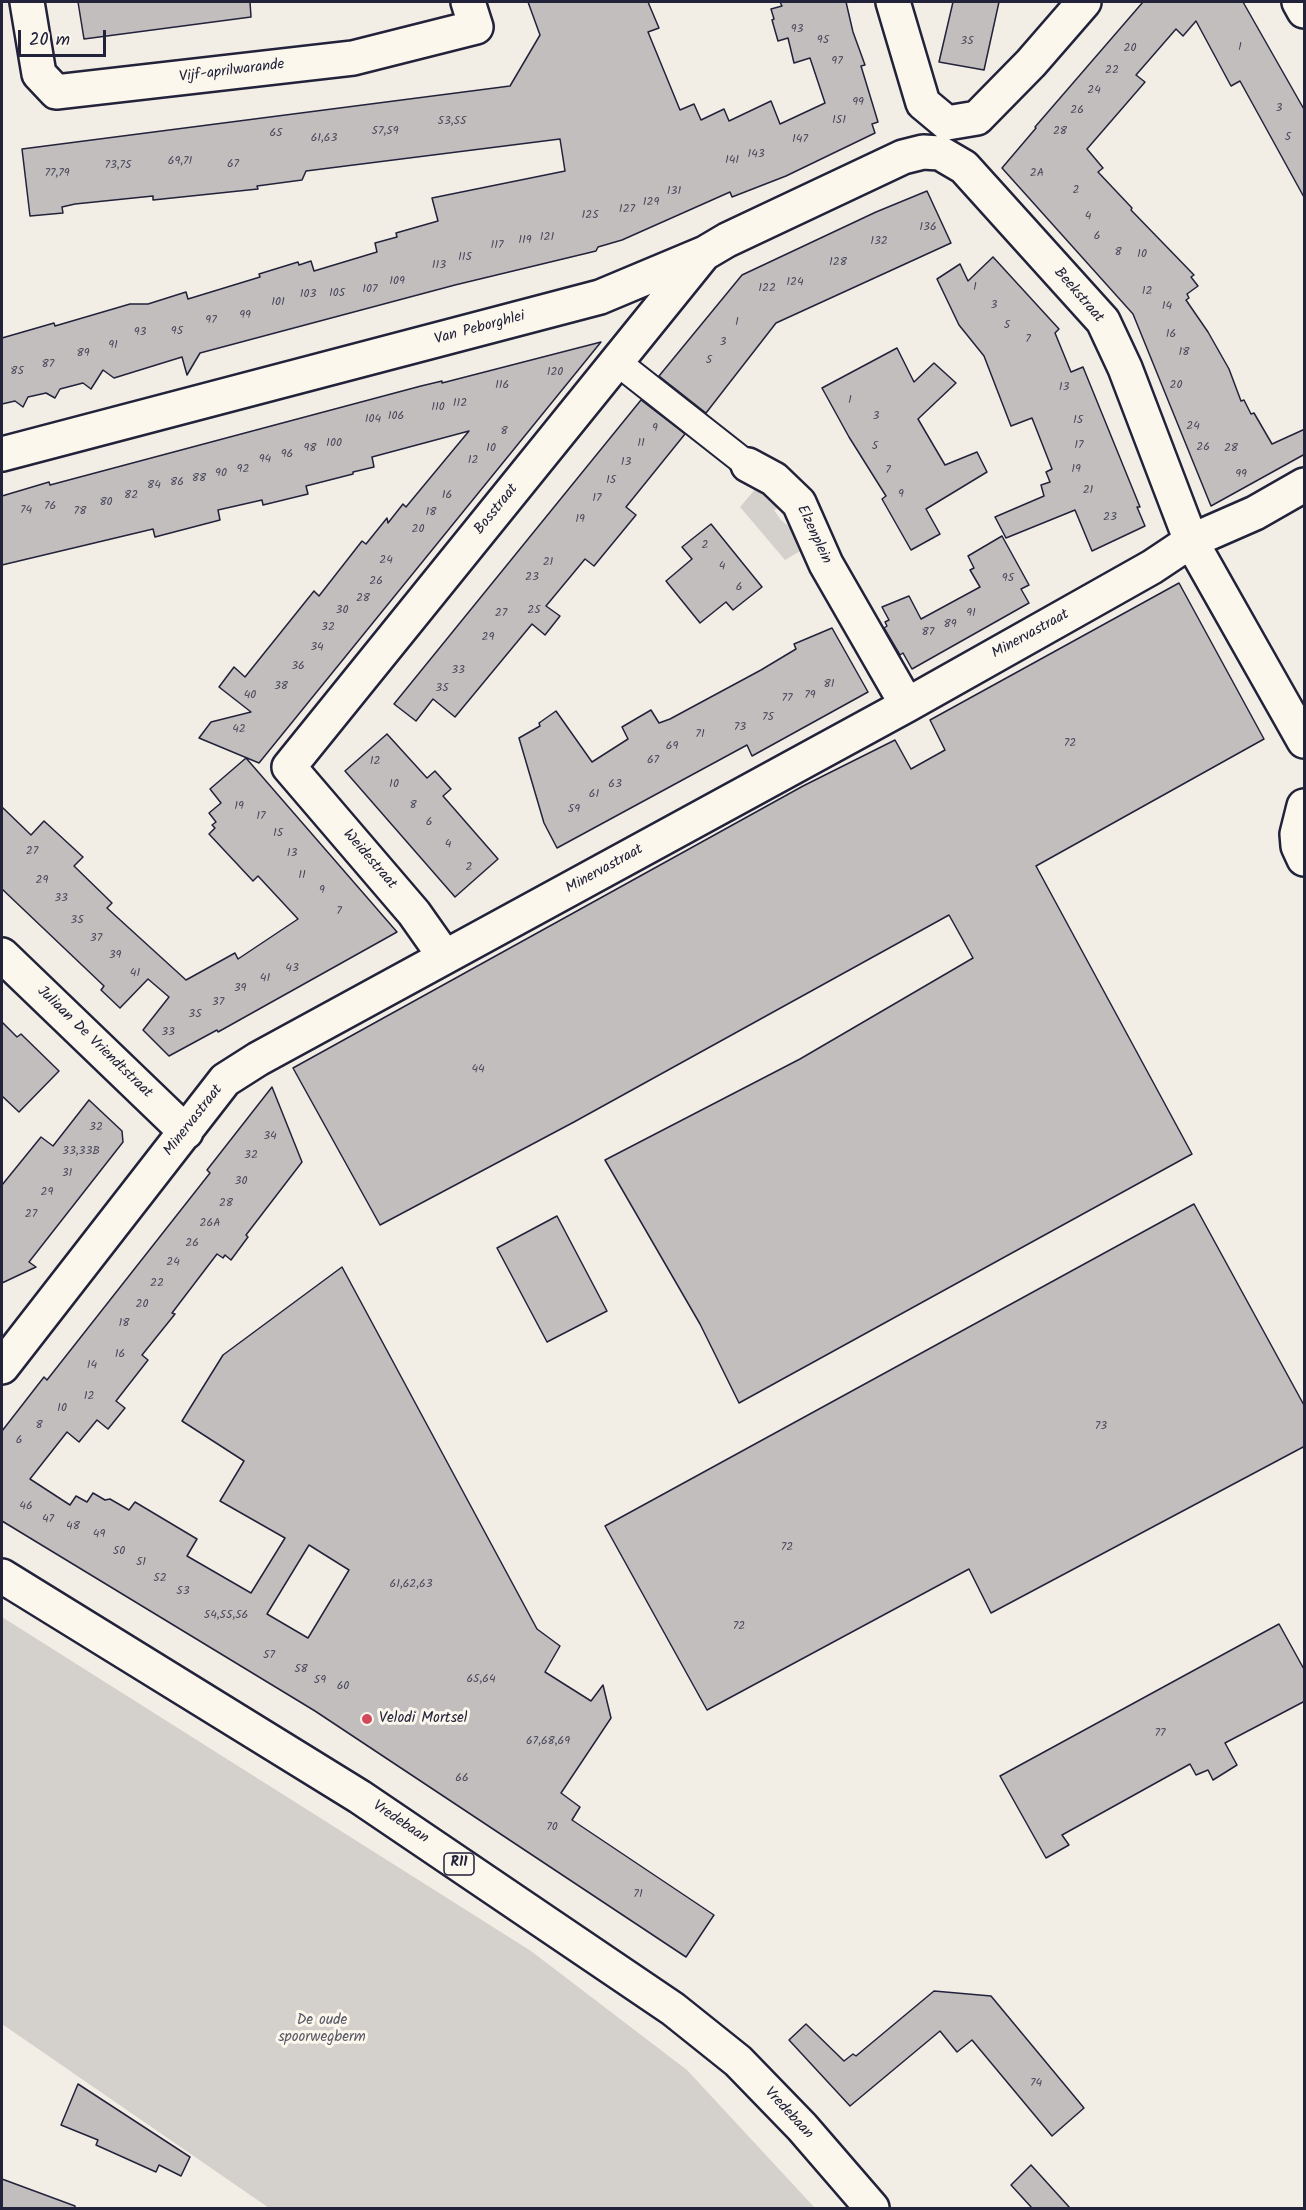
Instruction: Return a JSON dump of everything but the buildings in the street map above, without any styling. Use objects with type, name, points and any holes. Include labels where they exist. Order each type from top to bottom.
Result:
[{"type":"street","name":"Vijf-aprilwarande","points":[[27,2],[39,74],[56,92],[353,58],[476,27],[468,2]]},
{"type":"street","points":[[893,2],[923,104],[947,123],[977,118],[1031,63],[1084,2]]},
{"type":"street","points":[[1299,2],[1305,11]]},
{"type":"street","name":"Van Peborghlei","points":[[2,454],[600,297],[705,253],[727,240],[903,157],[923,152],[940,153]]},
{"type":"street","name":"Beekstraat","points":[[940,153],[964,167],[1103,321],[1125,368],[1191,541],[1305,741]]},
{"type":"street","name":"Bosstraat","points":[[289,767],[705,253]]},
{"type":"street","name":"Elzenplein","points":[[617,362],[748,465],[774,479],[799,503],[826,564],[907,705]]},
{"type":"street","name":"Minervastraat","points":[[2,1368],[225,1080],[258,1059],[907,705],[1152,567],[1191,541],[1255,513],[1305,484]]},
{"type":"street","name":"Weidestraat","points":[[289,767],[414,913],[445,957]]},
{"type":"street","points":[[1305,806],[1297,834],[1298,846],[1305,859]]},
{"type":"street","name":"Juliaan De Vriendtstraat","points":[[2,955],[186,1131]]},
{"type":"street","name":"Vredebaan","points":[[2,1576],[360,1797],[673,2009],[738,2061],[802,2127],[872,2208]]},
{"type":"green space","points":[[763,480],[790,502],[774,510],[781,520],[804,535],[812,544],[785,560],[740,507]]},
{"type":"green space","name":"De oude spoorwegberm","points":[[2,1617],[531,1951],[687,2070],[815,2208],[269,2208],[2,2024]]},
{"type":"place","name":"Velodi Mortsel","points":[[367,1719]]}]
